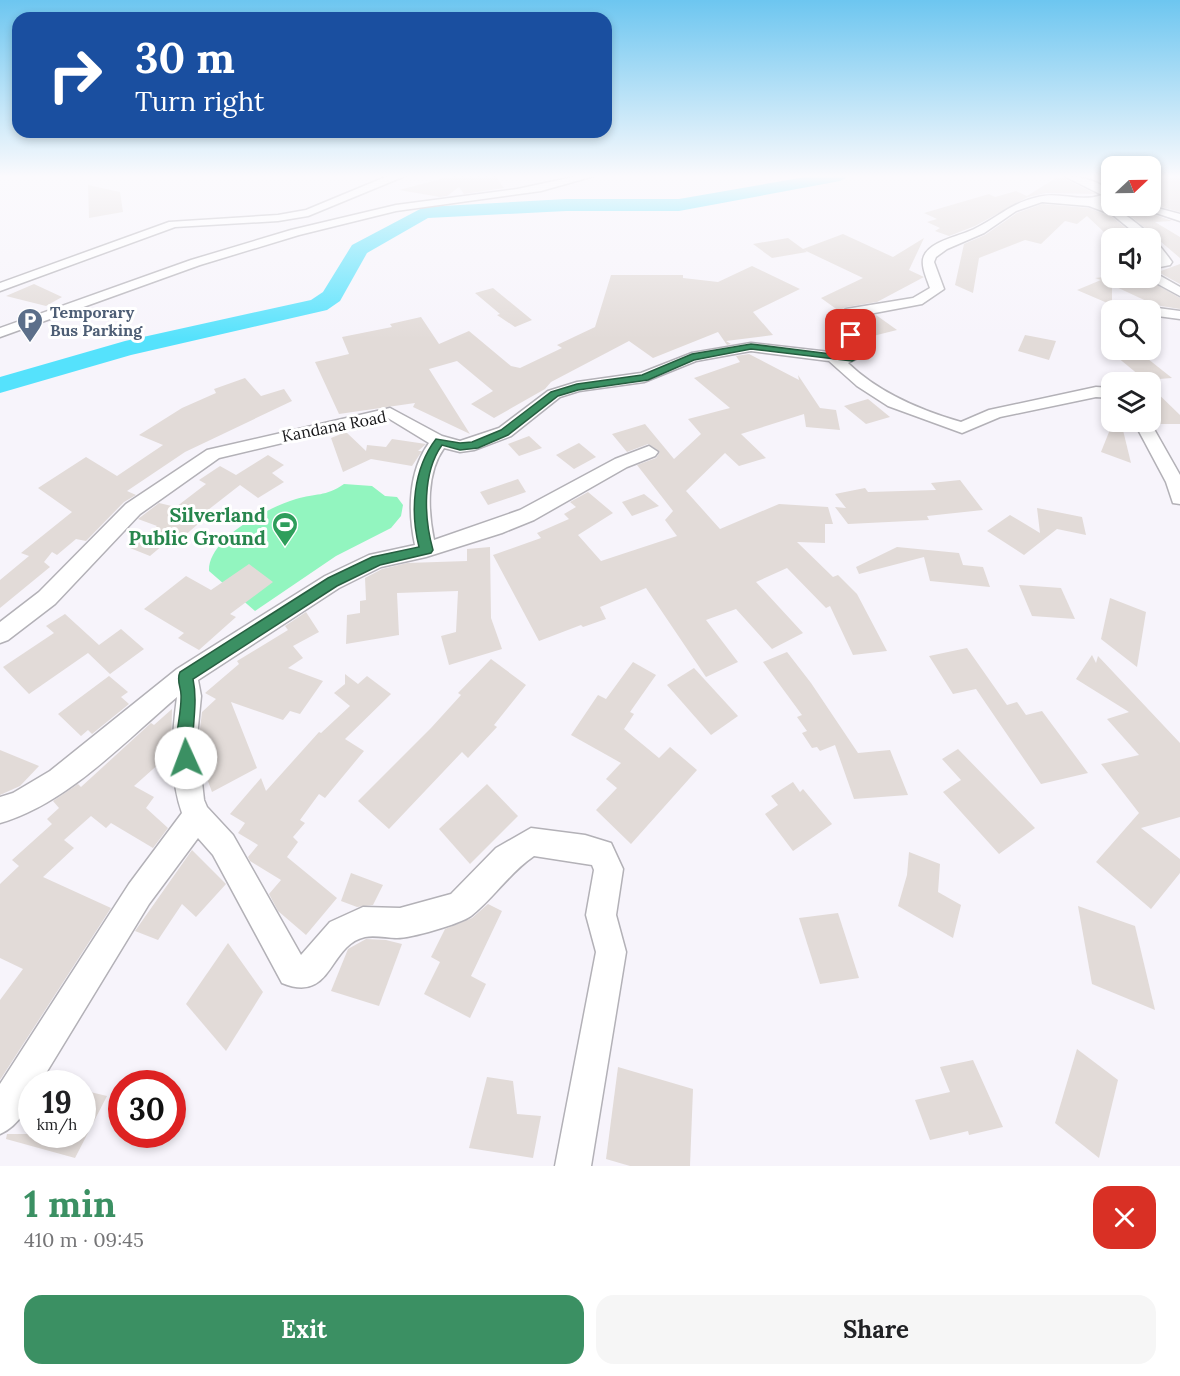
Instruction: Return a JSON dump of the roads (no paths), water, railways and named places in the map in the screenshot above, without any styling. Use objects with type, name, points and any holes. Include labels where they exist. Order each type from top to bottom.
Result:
[{"type":"street","points":[[0,287],[155,230]]},
{"type":"street","points":[[0,333],[175,268],[306,230]]},
{"type":"street","points":[[836,359],[849,359],[861,354],[841,317],[846,313],[917,301],[937,290],[928,262],[930,255],[943,246],[981,230]]},
{"type":"street","points":[[1161,281],[1179,292]]},
{"type":"street","points":[[1161,311],[1180,315]]},
{"type":"street","name":"Kandana Road","points":[[0,634],[47,598],[133,509],[213,454],[390,413],[440,441],[460,447],[474,445],[505,432],[554,394],[577,387],[644,377],[692,357],[751,347],[780,349],[836,359]]},
{"type":"street","points":[[836,359],[848,374],[918,416],[962,428],[995,413],[1101,392]]},
{"type":"street","points":[[1147,432],[1180,498]]},
{"type":"street","points":[[426,550],[421,528],[423,476],[431,452],[440,441]]},
{"type":"street","points":[[0,810],[18,805],[59,780],[185,676],[332,582],[376,560],[426,550],[495,528],[527,515],[621,463],[649,452]]},
{"type":"street","points":[[185,676],[189,696],[184,737],[191,800],[198,816],[223,845],[292,972],[306,973],[341,933],[363,922],[400,923],[460,906],[506,858],[531,842],[601,853],[609,869],[601,915],[611,952],[573,1166]]},
{"type":"street","points":[[0,1116],[133,904],[198,816]]},
{"type":"waterway","points":[[0,385],[125,349],[319,305],[332,296],[359,249],[393,230]]},
{"type":"place","name":"Temporary Bus Parking","points":[[30,344]]},
{"type":"place","name":"Silverland Public Ground","points":[[285,548]]}]
